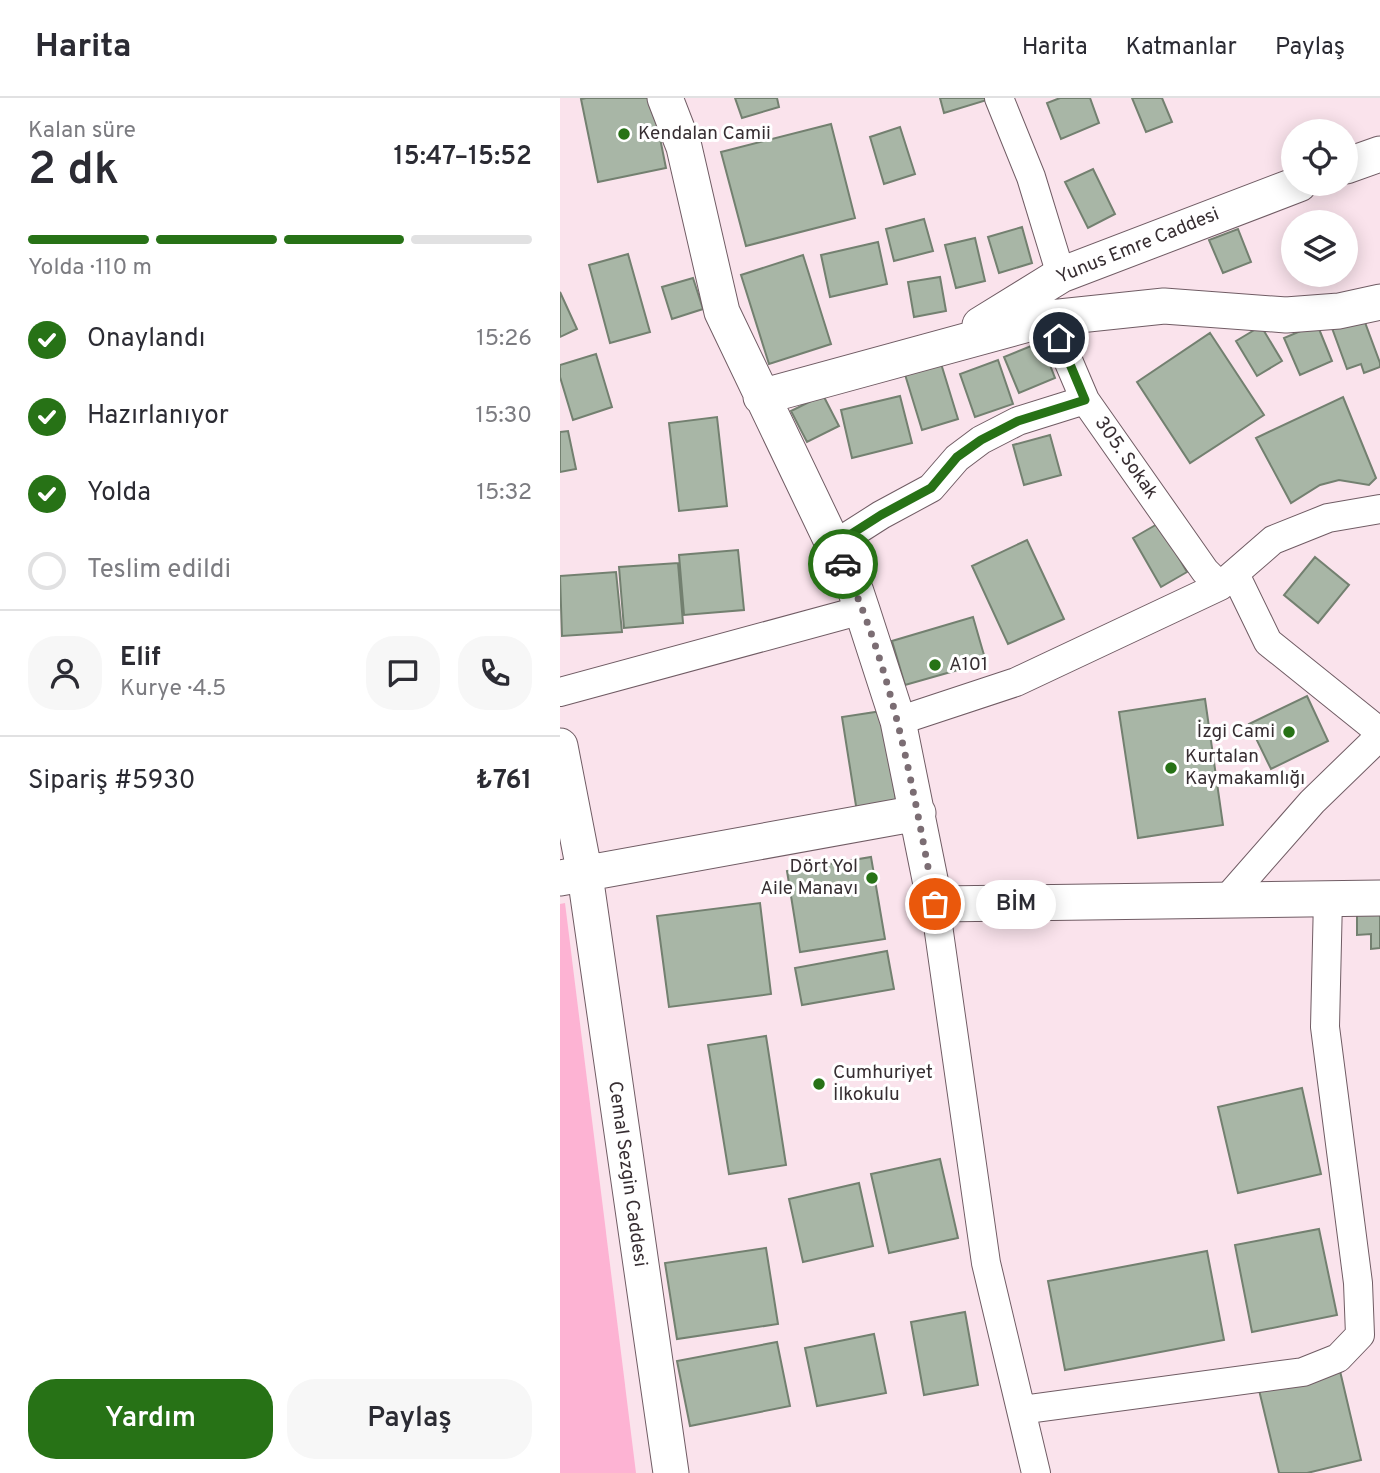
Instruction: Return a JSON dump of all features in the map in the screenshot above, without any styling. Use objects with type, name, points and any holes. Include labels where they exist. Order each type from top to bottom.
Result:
[{"type":"street","points":[[665,98],[684,148],[722,312],[834,545],[862,610],[898,721],[935,904],[986,1263],[1036,1473]]},
{"type":"street","points":[[999,98],[1031,177],[1061,275]]},
{"type":"street","points":[[1358,162],[1380,154]]},
{"type":"street","name":"Yunus Emre Caddesi","points":[[949,345],[1061,275],[1281,191]]},
{"type":"street","points":[[761,397],[1050,318],[1164,306],[1286,315],[1339,311],[1380,302]]},
{"type":"street","name":"305. Sokak","points":[[1050,318],[1085,400],[1205,571],[1228,580],[1268,642],[1380,734]]},
{"type":"street","points":[[834,545],[931,488],[957,457],[981,440],[1018,421],[1085,400]]},
{"type":"street","points":[[898,721],[1016,682],[1228,580],[1273,540],[1328,518],[1380,509]]},
{"type":"street","points":[[560,692],[862,610]]},
{"type":"street","points":[[1226,900],[1311,802],[1380,734]]},
{"type":"street","name":"Cemal Sezgin Caddesi","points":[[560,746],[572,876],[671,1473]]},
{"type":"street","points":[[572,876],[918,813]]},
{"type":"street","points":[[935,904],[1380,898]]},
{"type":"street","points":[[1021,1410],[1303,1372],[1338,1357],[1370,1334],[1358,1283],[1325,1027],[1328,899]]},
{"type":"shaded area","points":[[565,903],[636,1473],[560,1473],[560,904]]},
{"type":"building","name":"Kendalan Camii","points":[[652,98],[666,168],[598,182],[581,99]]},
{"type":"building","points":[[735,98],[777,98],[779,107],[742,118]]},
{"type":"building","points":[[940,98],[986,98],[987,100],[944,113]]},
{"type":"building","points":[[1060,98],[1090,98],[1099,123],[1061,139],[1047,103]]},
{"type":"building","points":[[1132,98],[1162,98],[1172,122],[1146,132]]},
{"type":"building","points":[[831,124],[855,218],[746,246],[721,152]]},
{"type":"building","points":[[900,127],[915,174],[884,184],[870,137]]},
{"type":"building","points":[[1093,169],[1115,214],[1088,228],[1065,182]]},
{"type":"building","points":[[924,219],[933,251],[894,261],[886,229]]},
{"type":"building","points":[[1022,227],[1032,263],[999,273],[988,237]]},
{"type":"building","points":[[1238,229],[1251,262],[1223,273],[1209,240]]},
{"type":"building","points":[[975,238],[985,281],[956,288],[945,245]]},
{"type":"building","points":[[878,242],[887,284],[830,297],[821,255]]},
{"type":"building","points":[[628,254],[650,332],[610,343],[589,265]]},
{"type":"building","points":[[803,255],[831,344],[769,364],[741,275]]},
{"type":"building","points":[[940,277],[946,311],[914,317],[908,282]]},
{"type":"building","points":[[693,278],[703,309],[672,319],[662,287]]},
{"type":"building","points":[[560,292],[577,329],[560,337]]},
{"type":"building","points":[[1363,317],[1380,363],[1380,367],[1364,373],[1361,364],[1347,369],[1332,328]]},
{"type":"building","points":[[1317,324],[1332,361],[1300,375],[1284,338]]},
{"type":"building","points":[[1261,326],[1282,361],[1257,376],[1236,341]]},
{"type":"building","points":[[1210,333],[1264,415],[1190,463],[1137,382]]},
{"type":"building","points":[[1041,342],[1055,378],[1019,393],[1004,357]]},
{"type":"building","points":[[596,354],[612,407],[573,420],[560,377],[560,365]]},
{"type":"building","points":[[939,357],[958,419],[922,430],[903,368]]},
{"type":"building","points":[[998,360],[1013,404],[975,417],[960,374]]},
{"type":"building","points":[[823,395],[839,426],[807,442],[791,411]]},
{"type":"building","points":[[900,396],[912,443],[852,458],[841,410]]},
{"type":"building","points":[[1343,397],[1376,478],[1369,485],[1339,480],[1320,485],[1291,503],[1256,438]]},
{"type":"building","points":[[717,417],[727,506],[679,511],[669,423]]},
{"type":"building","points":[[568,431],[576,469],[560,472],[560,432]]},
{"type":"building","points":[[1050,435],[1061,475],[1024,485],[1013,445]]},
{"type":"building","points":[[1159,523],[1187,572],[1161,587],[1133,538]]},
{"type":"building","points":[[1027,540],[1064,619],[1008,644],[972,566]]},
{"type":"building","points":[[738,550],[744,610],[684,615],[679,555]]},
{"type":"building","points":[[1315,557],[1349,585],[1318,623],[1284,595]]},
{"type":"building","points":[[678,563],[683,623],[624,628],[619,567]]},
{"type":"building","points":[[616,572],[622,632],[562,636],[560,576]]},
{"type":"building","points":[[973,617],[986,662],[905,685],[892,641]]},
{"type":"building","name":"İzgi Cami","points":[[1307,696],[1328,741],[1271,769],[1249,724]]},
{"type":"building","name":"Kurtalan Kaymakamlığı","points":[[1205,699],[1223,825],[1138,838],[1119,712]]},
{"type":"building","points":[[882,711],[897,806],[857,812],[842,717]]},
{"type":"building","points":[[871,857],[885,939],[800,952],[787,871]]},
{"type":"building","points":[[760,903],[771,994],[669,1007],[657,916]]},
{"type":"building","points":[[1380,911],[1380,948],[1371,949],[1371,934],[1357,935],[1357,912]]},
{"type":"building","points":[[887,951],[894,989],[802,1005],[795,968]]},
{"type":"building","points":[[766,1036],[786,1165],[729,1174],[708,1045]]},
{"type":"building","points":[[1302,1088],[1321,1174],[1238,1193],[1218,1107]]},
{"type":"building","points":[[940,1159],[958,1238],[889,1253],[871,1174]]},
{"type":"building","points":[[859,1183],[873,1246],[803,1262],[789,1199]]},
{"type":"building","points":[[1319,1229],[1337,1315],[1252,1332],[1235,1245]]},
{"type":"building","points":[[766,1248],[778,1324],[677,1339],[665,1263]]},
{"type":"building","points":[[1207,1251],[1224,1340],[1065,1370],[1048,1281]]},
{"type":"building","points":[[965,1312],[978,1385],[924,1395],[911,1322]]},
{"type":"building","points":[[874,1334],[886,1393],[817,1406],[805,1348]]},
{"type":"building","points":[[777,1342],[790,1406],[690,1426],[677,1361]]},
{"type":"building","points":[[1340,1371],[1361,1460],[1307,1473],[1279,1473],[1259,1390]]},
{"type":"way so far","points":[[843,564],[856,592],[898,721],[935,904]]},
{"type":"place","name":"Kendalan Camii","points":[[624,134]]},
{"type":"place","name":"A101","points":[[935,665]]},
{"type":"place","name":"İzgi Cami","points":[[1289,732]]},
{"type":"place","name":"Kurtalan Kaymakamlığı","points":[[1171,768]]},
{"type":"place","name":"Dört Yol Aile Manavı","points":[[872,878]]},
{"type":"place","name":"BİM","points":[[935,904]]},
{"type":"place","name":"Cumhuriyet İlkokulu","points":[[819,1084]]},
{"type":"route","points":[[843,564],[834,545],[931,488],[957,457],[981,440],[1018,421],[1085,400],[1059,338]]}]
